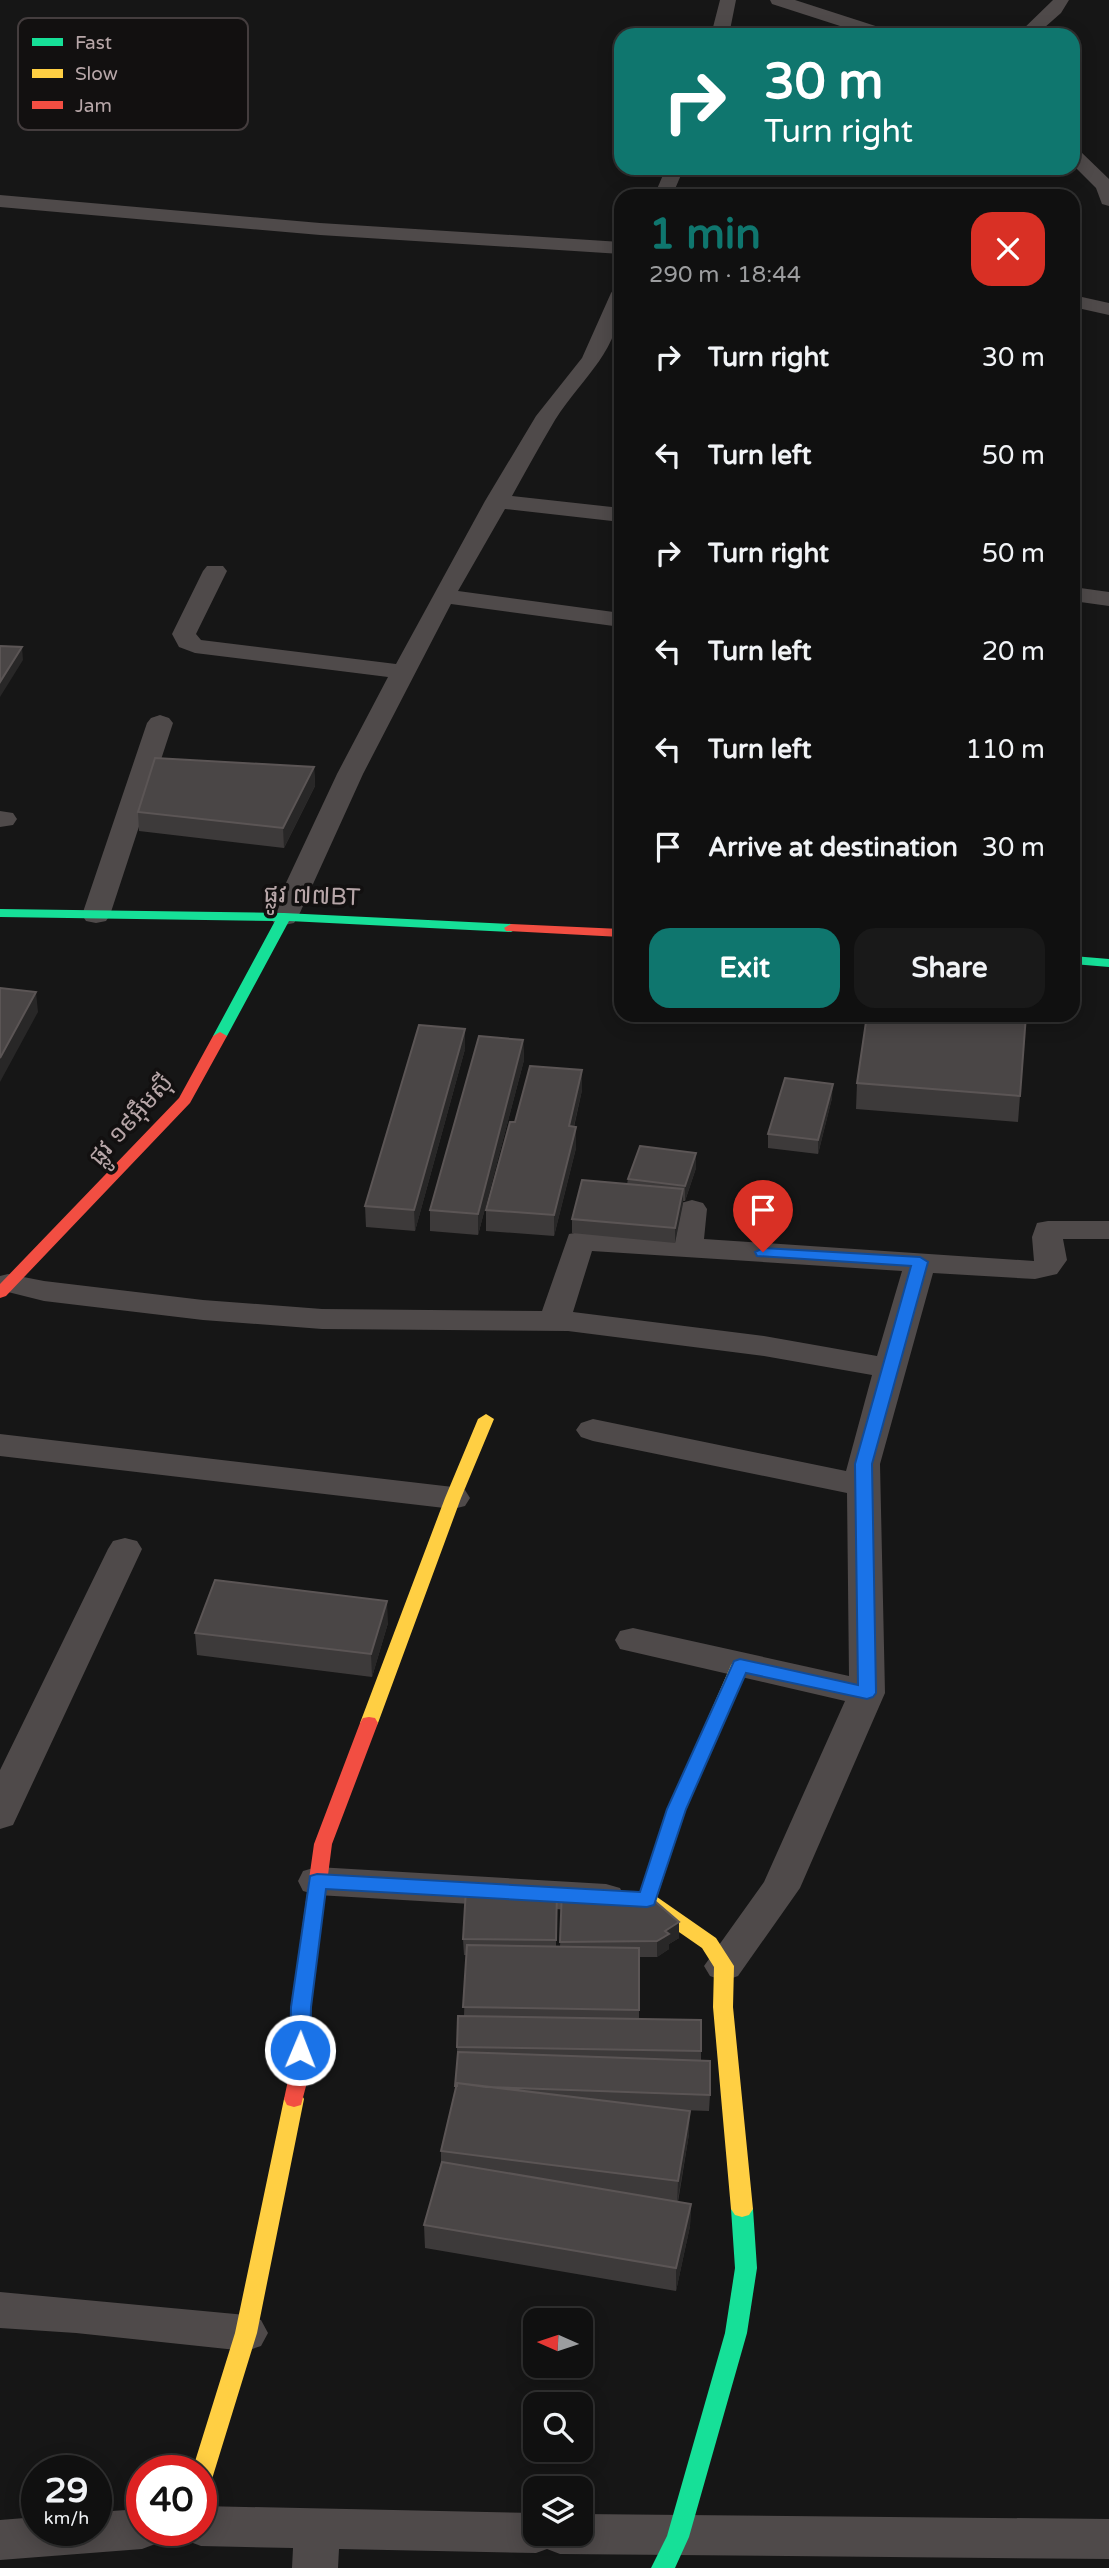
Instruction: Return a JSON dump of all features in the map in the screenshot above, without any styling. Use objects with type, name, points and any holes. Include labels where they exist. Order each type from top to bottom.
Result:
[{"type":"street","points":[[722,28],[728,0]]},
{"type":"street","points":[[778,0],[864,28]]},
{"type":"street","points":[[1034,28],[1061,0]]},
{"type":"street","points":[[1080,162],[1105,186],[1109,200]]},
{"type":"street","points":[[0,201],[306,228],[614,248]]},
{"type":"street","points":[[1080,303],[1109,309]]},
{"type":"street","points":[[284,917],[350,774],[443,596],[547,416],[592,359],[614,309]]},
{"type":"street","points":[[496,501],[614,514]]},
{"type":"street","points":[[215,571],[184,634],[188,642],[195,646],[404,672]]},
{"type":"street","points":[[1080,595],[1109,600]]},
{"type":"street","points":[[443,596],[614,619]]},
{"type":"street","points":[[96,915],[160,723]]},
{"type":"street","name":"ផ្លូវ ៧៧BT","points":[[0,913],[284,917],[614,933]]},
{"type":"street","name":"ផ្លូវ ១៩អ៊ឹមស៊ី","points":[[4,1288],[185,1100],[284,917]]},
{"type":"street","points":[[1080,961],[1109,963]]},
{"type":"street","points":[[688,1247],[692,1209]]},
{"type":"street","points":[[555,1320],[580,1241],[1035,1270],[1046,1267],[1051,1260],[1046,1237],[1048,1230],[1109,1230]]},
{"type":"street","points":[[671,2552],[736,2333],[746,2268],[723,2007],[724,1966],[780,1888],[867,1693],[863,1464],[920,1262]]},
{"type":"street","points":[[4,1288],[203,1310],[322,1319],[555,1320],[764,1346],[890,1368]]},
{"type":"street","points":[[208,2455],[246,2333],[300,2071],[301,2007],[323,1844],[453,1498],[486,1419]]},
{"type":"street","points":[[593,1430],[863,1485]]},
{"type":"street","points":[[0,1445],[453,1498]]},
{"type":"street","points":[[0,1815],[10,1766],[125,1549]]},
{"type":"street","points":[[633,1640],[867,1693]]},
{"type":"street","points":[[647,1900],[677,1809],[740,1665]]},
{"type":"street","points":[[317,1881],[647,1900],[709,1943],[724,1966]]},
{"type":"street","points":[[0,2310],[246,2333]]},
{"type":"street","points":[[217,2529],[316,2548],[523,2534]]},
{"type":"street","points":[[0,2540],[126,2530]]},
{"type":"street","points":[[593,2539],[671,2552],[1109,2539]]},
{"type":"building","points":[[0,646],[22,647],[0,682]]},
{"type":"building","points":[[155,758],[314,767],[283,828],[138,812]]},
{"type":"building","points":[[0,988],[36,992],[0,1058]]},
{"type":"building","points":[[866,1022],[1025,1022],[1020,1096],[857,1083]]},
{"type":"building","points":[[419,1025],[465,1029],[414,1210],[365,1206]]},
{"type":"building","points":[[479,1036],[523,1040],[478,1214],[430,1210]]},
{"type":"building","points":[[530,1066],[582,1070],[569,1126],[576,1127],[554,1215],[486,1210],[510,1122],[515,1122]]},
{"type":"building","points":[[785,1078],[833,1084],[818,1140],[768,1134]]},
{"type":"building","points":[[640,1146],[696,1153],[685,1186],[628,1179]]},
{"type":"building","points":[[582,1180],[683,1189],[675,1228],[572,1219]]},
{"type":"building","points":[[215,1580],[387,1601],[371,1654],[195,1633]]},
{"type":"building","points":[[466,1889],[557,1889],[556,1940],[463,1939]]},
{"type":"building","points":[[562,1889],[617,1891],[650,1897],[679,1922],[665,1931],[669,1934],[657,1941],[560,1942]]},
{"type":"building","points":[[467,1945],[639,1948],[639,2010],[463,2007]]},
{"type":"building","points":[[458,2016],[701,2020],[701,2051],[457,2047]]},
{"type":"building","points":[[458,2052],[710,2061],[710,2095],[486,2087],[457,2083],[455,2086]]},
{"type":"building","points":[[457,2083],[690,2111],[678,2181],[441,2151]]},
{"type":"building","points":[[442,2162],[691,2204],[676,2268],[424,2225]]},
{"type":"traffic: fast","points":[[0,913],[284,917],[511,928]]},
{"type":"traffic: fast","points":[[220,1036],[284,917]]},
{"type":"traffic: fast","points":[[1080,961],[1109,963]]},
{"type":"traffic: fast","points":[[663,2568],[678,2537],[736,2333],[746,2268],[742,2209]]},
{"type":"traffic: slow","points":[[369,1723],[453,1498],[486,1419]]},
{"type":"traffic: slow","points":[[740,1665],[677,1809],[647,1900],[709,1943],[724,1966],[723,2007],[742,2209]]},
{"type":"traffic: slow","points":[[208,2455],[246,2333],[294,2099]]},
{"type":"traffic: jam","points":[[511,928],[614,933]]},
{"type":"traffic: jam","points":[[0,1293],[185,1100],[220,1036]]},
{"type":"traffic: jam","points":[[294,2099],[300,2071],[301,2007],[323,1844],[369,1723]]},
{"type":"route","points":[[300,2050],[301,2007],[317,1881],[647,1900],[677,1809],[740,1665],[867,1693],[863,1464],[920,1262],[763,1252]]}]
